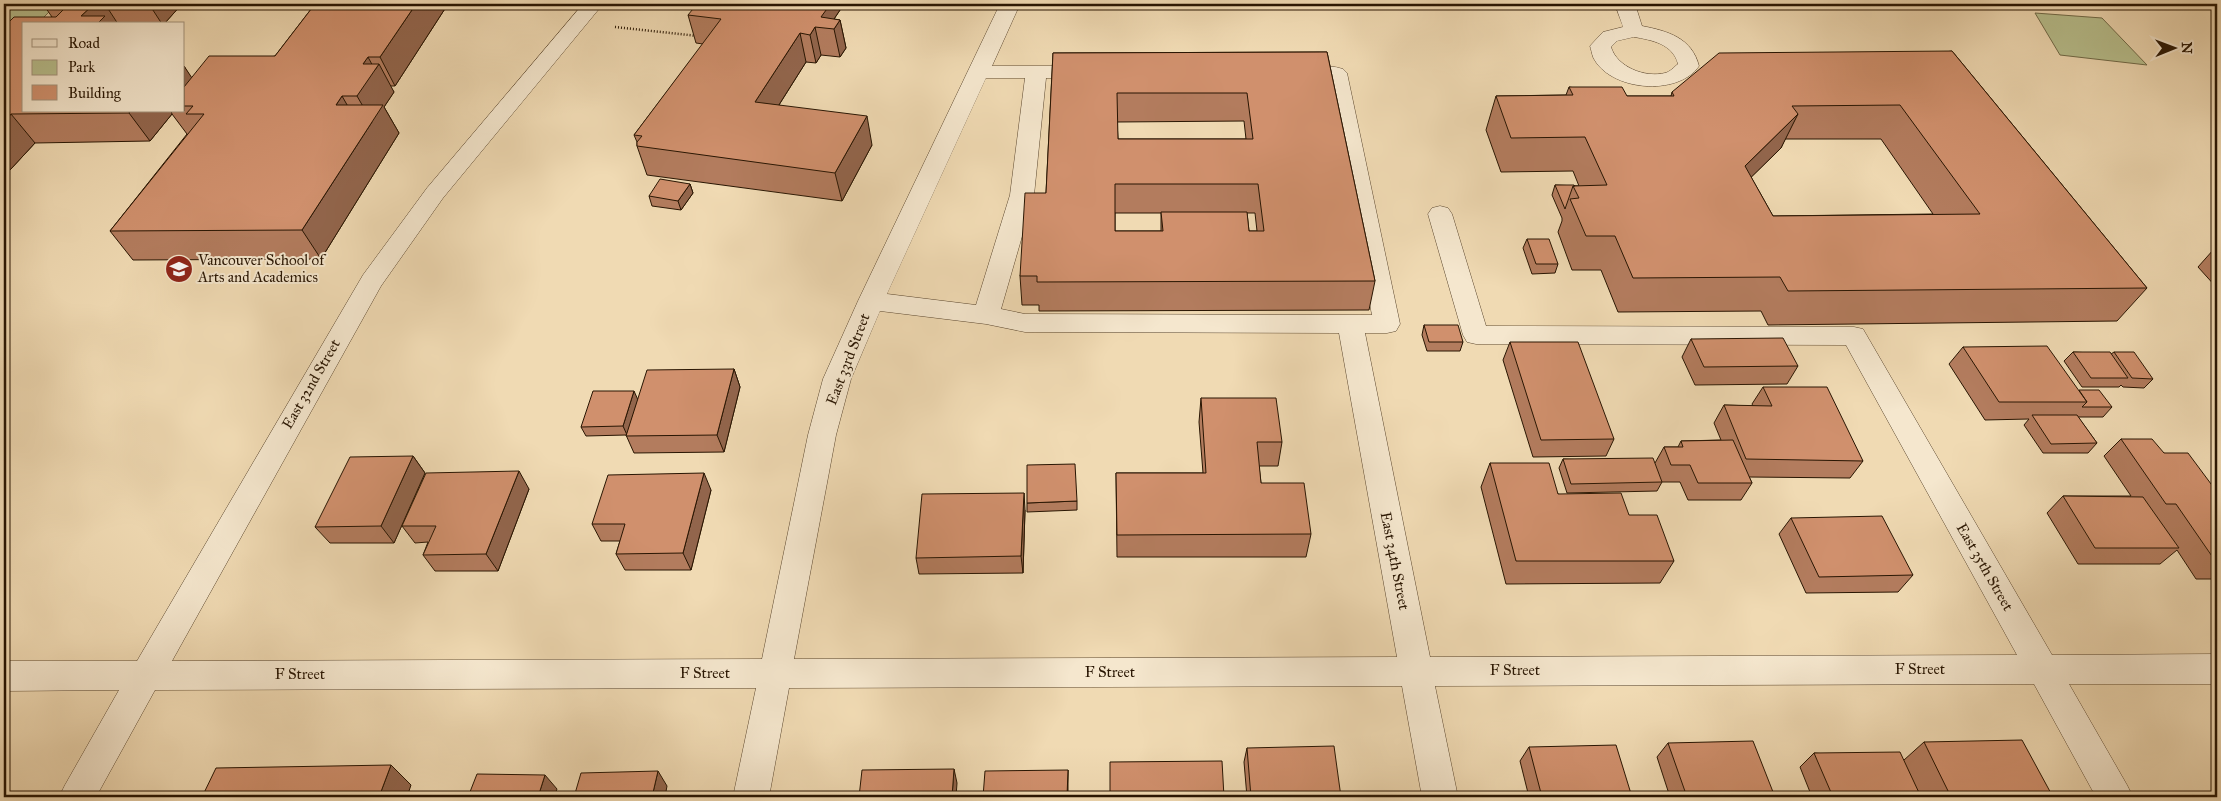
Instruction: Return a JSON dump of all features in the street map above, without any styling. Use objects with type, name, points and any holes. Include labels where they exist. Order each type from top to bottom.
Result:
[{"type":"street","name":"East 32nd Street","points":[[77,797],[372,281],[435,193],[593,4]]},
{"type":"street","name":"East 33rd Street","points":[[752,797],[830,402],[837,379],[871,300],[1010,4]]},
{"type":"street","points":[[1625,4],[1634,31]]},
{"type":"street","points":[[978,72],[1113,72]]},
{"type":"street","points":[[986,315],[1022,195],[1036,72]]},
{"type":"street","points":[[871,300],[986,315],[1025,323],[1387,324],[1336,73],[1268,73]]},
{"type":"street","name":"East 35th Street","points":[[1440,214],[1476,335],[1854,336],[2115,797]]},
{"type":"street","name":"East 34th Street","points":[[1350,324],[1440,797]]},
{"type":"street","name":"F Street","points":[[4,676],[776,672],[2217,669]]},
{"type":"path","points":[[4,14],[17,4]]},
{"type":"path","points":[[577,23],[701,36]]},
{"type":"green space","points":[[4,4],[57,4],[39,22],[22,22],[22,25],[4,31]]},
{"type":"green space","points":[[2035,13],[2102,18],[2147,65],[2060,55]]},
{"type":"building","points":[[69,4],[94,4],[81,16],[105,16],[99,22],[22,22],[22,112],[129,113],[11,114],[4,122],[4,27],[14,17],[56,17]]},
{"type":"building","points":[[315,4],[416,4],[380,57],[368,57],[363,64],[379,64],[357,96],[342,96],[336,105],[383,105],[302,230],[110,231],[204,114],[186,114],[193,106],[185,106],[185,86],[209,56],[275,56]]},
{"type":"building","points":[[697,4],[731,6],[733,4],[820,4],[829,6],[821,17],[840,20],[834,29],[815,27],[810,35],[800,33],[755,102],[867,116],[835,173],[637,146],[637,142],[642,136],[634,135],[721,19],[688,15]]},
{"type":"building","points":[[1952,51],[2147,288],[1788,291],[1780,277],[1633,278],[1615,236],[1586,236],[1570,199],[1579,198],[1573,186],[1607,185],[1585,137],[1511,138],[1496,96],[1573,95],[1569,87],[1622,87],[1627,96],[1674,96],[1672,92],[1719,53]],"holes":[[[1900,105],[1980,214],[1773,216],[1745,166],[1798,114],[1792,106]]]},
{"type":"building","points":[[1327,52],[1375,281],[1037,282],[1037,276],[1020,276],[1025,193],[1046,193],[1053,53]],"holes":[[[1117,93],[1247,93],[1253,139],[1118,139]],[[1115,184],[1258,184],[1264,231],[1249,231],[1247,212],[1161,212],[1163,231],[1115,231]]]},
{"type":"building","points":[[660,179],[690,184],[678,201],[649,196]]},
{"type":"building","points":[[1555,185],[1575,186],[1573,186],[1565,209]]},
{"type":"building","points":[[1527,239],[1549,239],[1558,264],[1536,264]]},
{"type":"building","points":[[1424,325],[1458,325],[1463,342],[1429,342]]},
{"type":"building","points":[[1783,338],[1798,366],[1704,367],[1691,339]]},
{"type":"building","points":[[1510,342],[1578,342],[1614,439],[1541,440]]},
{"type":"building","points":[[2047,346],[2087,402],[1999,402],[1963,347]]},
{"type":"building","points":[[2073,352],[2110,352],[2128,378],[2091,378]]},
{"type":"building","points":[[2114,352],[2134,352],[2153,379],[2132,378]]},
{"type":"building","points":[[734,369],[717,435],[626,436],[647,370]]},
{"type":"building","points":[[1763,387],[1827,387],[1863,461],[1746,459],[1724,405],[1772,406]]},
{"type":"building","points":[[2079,390],[2099,390],[2112,407],[2082,407],[2087,402]]},
{"type":"building","points":[[593,391],[634,391],[623,426],[581,427]]},
{"type":"building","points":[[1201,398],[1276,398],[1282,442],[1257,442],[1261,483],[1304,483],[1311,534],[1117,535],[1116,473],[1206,473]]},
{"type":"building","points":[[2032,415],[2077,415],[2097,443],[2051,444]]},
{"type":"building","points":[[2121,439],[2152,439],[2164,453],[2188,453],[2217,492],[2217,562],[2176,504],[2166,504]]},
{"type":"building","points":[[1733,440],[1752,483],[1698,483],[1690,465],[1671,465],[1664,447],[1683,447],[1681,441]]},
{"type":"building","points":[[413,456],[381,526],[315,527],[350,457]]},
{"type":"building","points":[[1653,458],[1662,482],[1571,484],[1563,459]]},
{"type":"building","points":[[1490,463],[1549,463],[1558,494],[1621,493],[1629,515],[1657,515],[1674,561],[1516,561]]},
{"type":"building","points":[[1075,464],[1077,501],[1027,503],[1027,465]]},
{"type":"building","points":[[519,471],[486,554],[423,555],[436,526],[402,526],[426,473]]},
{"type":"building","points":[[704,473],[683,553],[616,554],[625,524],[592,524],[608,475]]},
{"type":"building","points":[[1024,493],[1021,556],[916,558],[922,494]]},
{"type":"building","points":[[2063,496],[2143,497],[2179,548],[2095,548]]},
{"type":"building","points":[[1882,516],[1913,575],[1819,577],[1791,518]]},
{"type":"building","points":[[2022,740],[2053,797],[1951,797],[1924,742]]},
{"type":"building","points":[[1753,741],[1775,797],[1687,797],[1668,743]]},
{"type":"building","points":[[1616,745],[1632,797],[1542,797],[1529,747]]},
{"type":"building","points":[[1334,746],[1341,797],[1251,797],[1247,748]]},
{"type":"building","points":[[1900,752],[1921,797],[1833,797],[1814,753]]},
{"type":"building","points":[[1222,761],[1224,797],[1110,797],[1110,762]]},
{"type":"building","points":[[391,765],[379,797],[202,797],[216,768]]},
{"type":"building","points":[[954,769],[952,797],[859,797],[862,770]]},
{"type":"building","points":[[1068,770],[1067,797],[983,797],[985,771]]},
{"type":"building","points":[[658,771],[652,797],[574,797],[581,773]]},
{"type":"building","points":[[477,774],[545,775],[538,797],[468,797]]},
{"type":"place","name":"Vancouver School of Arts and Academics","points":[[179,269]]}]
